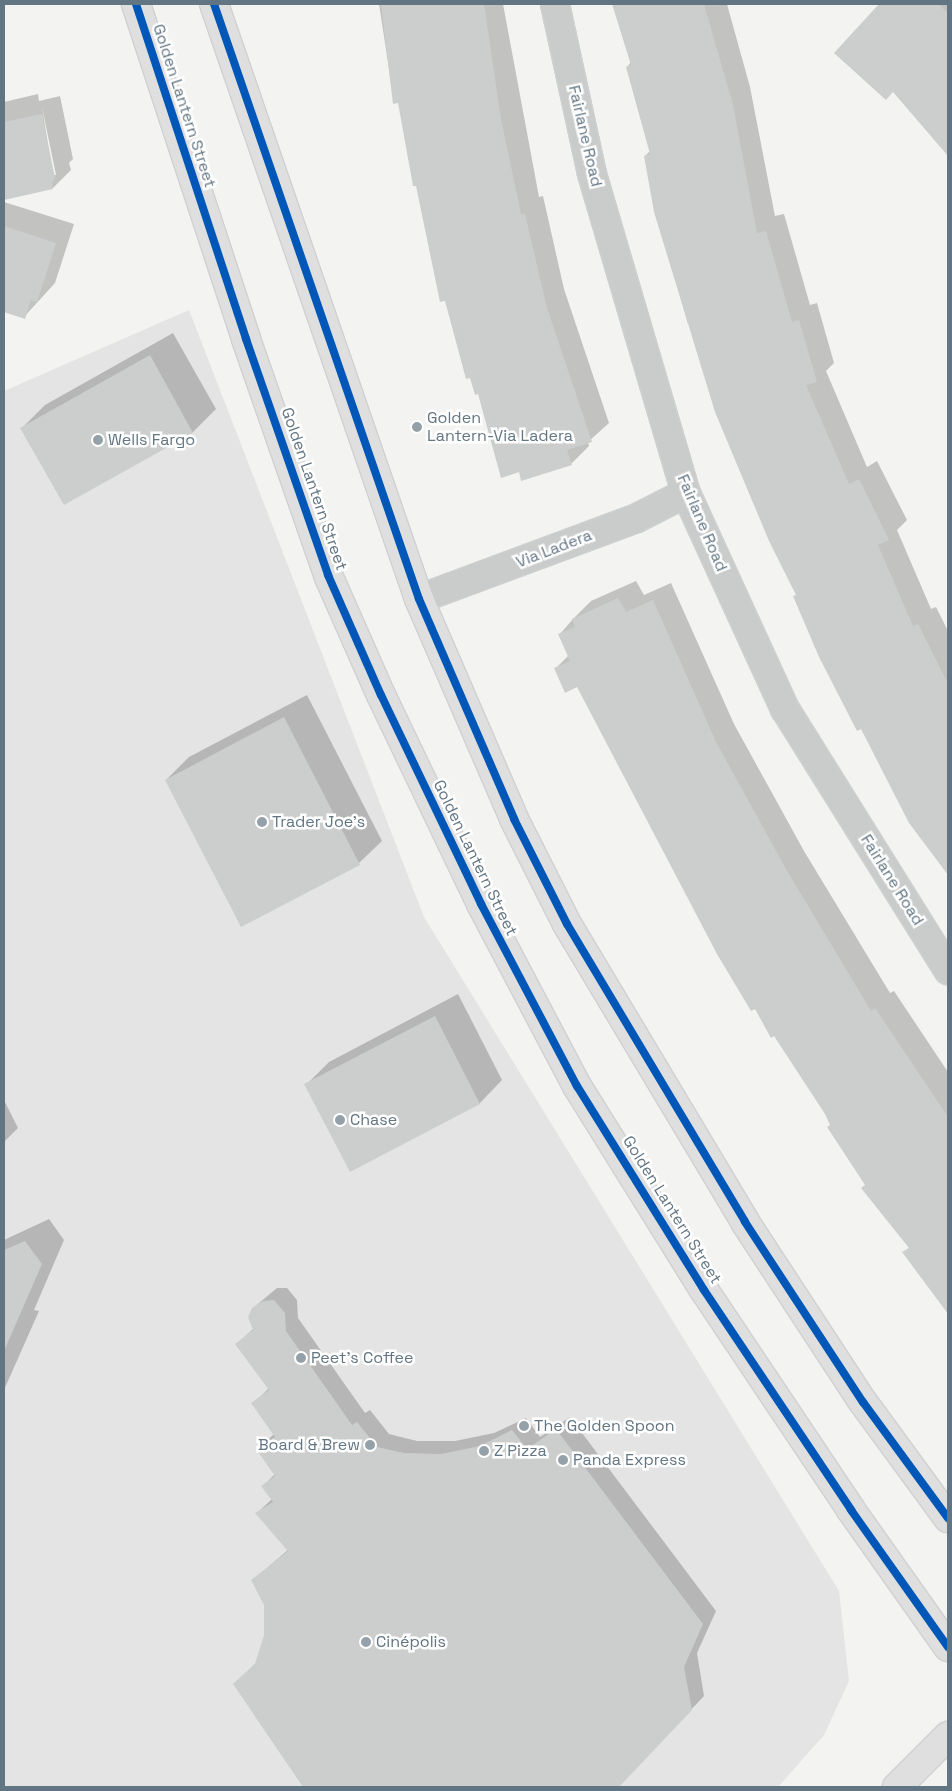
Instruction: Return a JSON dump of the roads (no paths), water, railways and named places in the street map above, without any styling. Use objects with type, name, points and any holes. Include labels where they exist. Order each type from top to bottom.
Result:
[{"type":"main road","name":"Golden Lantern Street","points":[[136,4],[246,339],[328,575],[381,695],[481,904],[577,1086],[704,1290],[851,1510],[948,1647]]},
{"type":"main road","points":[[214,4],[419,600],[514,819],[567,924],[745,1222],[863,1402],[948,1518]]},
{"type":"main road","points":[[897,1787],[948,1736]]},
{"type":"street","name":"Fairlane Road","points":[[555,4],[592,174],[686,493],[785,709],[948,970]]},
{"type":"street","name":"Via Ladera","points":[[419,600],[637,518],[686,493]]},
{"type":"place","name":"Golden Lantern-Via Ladera","points":[[417,427]]},
{"type":"place","name":"Wells Fargo","points":[[98,440]]},
{"type":"place","name":"Trader Joe's","points":[[262,822]]},
{"type":"place","name":"Chase","points":[[340,1120]]},
{"type":"place","name":"Peet's Coffee","points":[[301,1358]]},
{"type":"place","name":"The Golden Spoon","points":[[524,1426]]},
{"type":"place","name":"Board & Brew","points":[[370,1445]]},
{"type":"place","name":"Z Pizza","points":[[484,1451]]},
{"type":"place","name":"Panda Express","points":[[563,1460]]},
{"type":"place","name":"Cinépolis","points":[[366,1642]]}]
